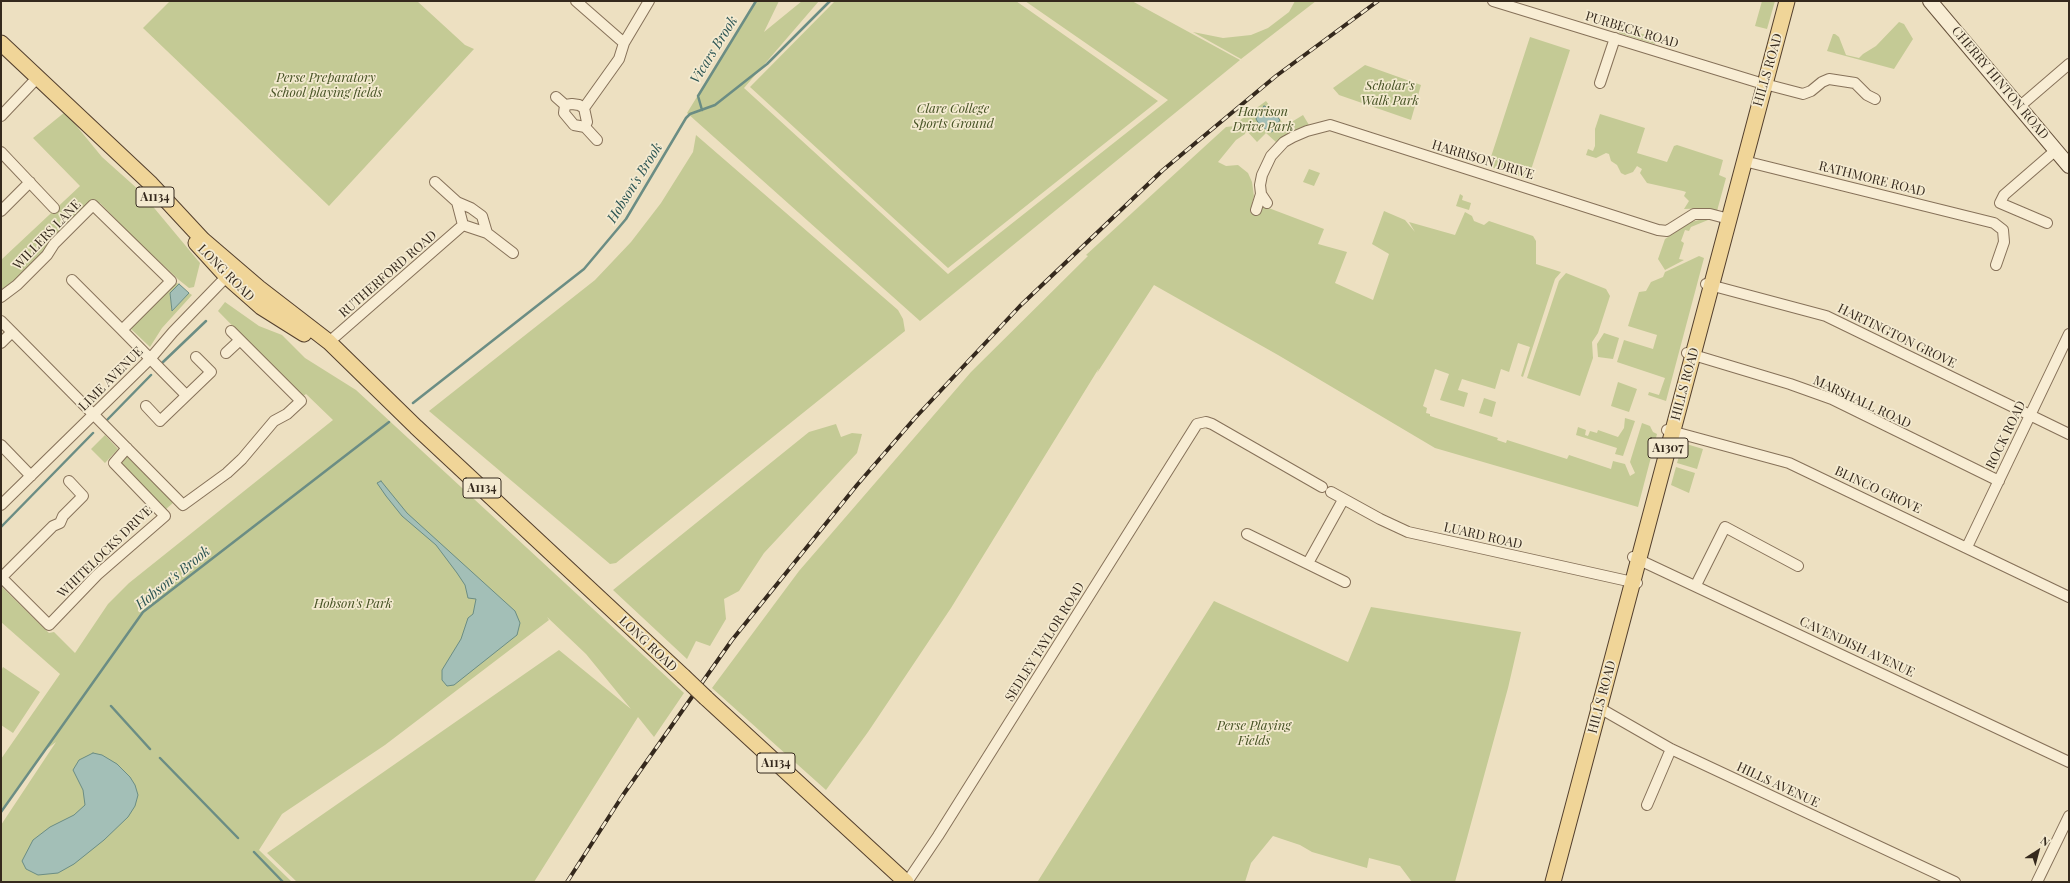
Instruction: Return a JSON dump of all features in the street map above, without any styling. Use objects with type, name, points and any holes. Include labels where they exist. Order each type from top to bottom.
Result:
[{"type":"main road","name":"HILLS ROAD","points":[[1552,882],[1596,706],[1635,583],[1636,558],[1708,284],[1729,219],[1787,1]]},
{"type":"main road","name":"LONG ROAD","points":[[1,43],[151,184],[203,240],[261,307],[317,342],[393,404]]},
{"type":"main road","name":"LONG ROAD","points":[[231,273],[329,342],[706,698],[906,882]]},
{"type":"street","points":[[576,1],[624,44]]},
{"type":"street","points":[[585,127],[587,122],[584,108],[619,58],[624,44],[648,1]]},
{"type":"street","name":"PURBECK ROAD","points":[[1493,1],[1803,94],[1811,91],[1822,82],[1829,79],[1855,83],[1867,95],[1876,99]]},
{"type":"street","name":"CHERRY HINTON ROAD","points":[[1936,3],[2019,107],[2069,166]]},
{"type":"street","points":[[1600,83],[1615,38]]},
{"type":"street","points":[[2019,107],[2069,64]]},
{"type":"street","points":[[1,116],[38,77]]},
{"type":"street","points":[[556,97],[565,105],[579,105],[584,108]]},
{"type":"street","points":[[565,105],[564,113],[569,120],[578,126],[585,127],[597,140]]},
{"type":"street","name":"HARRISON DRIVE","points":[[1256,210],[1261,194],[1260,185],[1264,170],[1271,156],[1284,142],[1306,131],[1330,125],[1658,230],[1667,231],[1694,214],[1710,214],[1729,219]]},
{"type":"street","points":[[2047,223],[2000,203],[2004,195],[2056,150]]},
{"type":"street","points":[[1,152],[54,208]]},
{"type":"street","name":"RATHMORE ROAD","points":[[1744,161],[1994,222],[2002,230],[2004,242],[1996,265]]},
{"type":"street","points":[[1,212],[30,182]]},
{"type":"street","points":[[434,182],[456,202],[471,208],[482,216],[487,233]]},
{"type":"street","points":[[1261,194],[1268,203]]},
{"type":"street","points":[[456,202],[463,225],[487,233],[513,253]]},
{"type":"street","name":"WILLERS LANE","points":[[1,296],[17,285],[47,255],[54,244],[94,205],[172,281],[122,330]]},
{"type":"street","name":"RUTHERFORD ROAD","points":[[329,342],[463,225]]},
{"type":"street","name":"LIME AVENUE","points":[[1,505],[150,359],[173,332],[231,273]]},
{"type":"street","points":[[72,280],[186,395]]},
{"type":"street","name":"HARTINGTON GROVE","points":[[1708,284],[1826,316],[2031,414],[2069,434]]},
{"type":"street","points":[[1,321],[183,506],[227,473],[242,459],[274,421],[288,414],[301,401],[231,331]]},
{"type":"street","points":[[1,343],[12,332]]},
{"type":"street","name":"ROCK ROAD","points":[[1967,547],[2069,334]]},
{"type":"street","points":[[226,353],[240,340]]},
{"type":"street","name":"MARSHALL ROAD","points":[[1690,354],[1790,384],[1832,399],[1999,481]]},
{"type":"street","points":[[146,406],[160,421],[211,372],[196,357]]},
{"type":"street","name":"SEDLEY TAYLOR ROAD","points":[[906,882],[938,836],[1194,427],[1200,422],[1206,422]]},
{"type":"street","name":"LUARD ROAD","points":[[1206,422],[1343,500],[1408,532],[1635,583]]},
{"type":"street","name":"BLINCO GROVE","points":[[1670,431],[1789,463],[2069,597]]},
{"type":"street","points":[[1,445],[31,476]]},
{"type":"street","name":"WHITELOCKS DRIVE","points":[[1,578],[49,625],[97,575],[165,516],[114,463],[127,448]]},
{"type":"street","points":[[1,578],[53,526],[60,523],[64,516],[84,496],[69,481]]},
{"type":"street","points":[[1308,563],[1343,500]]},
{"type":"street","points":[[1696,585],[1725,527],[1798,566]]},
{"type":"street","points":[[1247,534],[1345,582]]},
{"type":"street","name":"CAVENDISH AVENUE","points":[[1636,558],[2069,762]]},
{"type":"street","name":"HILLS AVENUE","points":[[1596,706],[1671,749],[1955,882]]},
{"type":"street","points":[[1647,805],[1671,749]]},
{"type":"street","points":[[2037,882],[2069,816]]},
{"type":"green space","name":"Perse Preparatory School playing fields","points":[[170,1],[417,1],[465,45],[474,49],[329,206],[143,28]]},
{"type":"green space","points":[[756,1],[779,1],[764,32],[802,1],[819,1],[744,88],[948,274],[1168,100],[1025,1],[1132,1],[1240,60],[920,321],[687,113]]},
{"type":"green space","name":"Clare College Sports Ground","points":[[835,1],[1016,1],[1158,101],[948,268],[750,87]]},
{"type":"green space","points":[[1295,1],[1316,1],[1241,59],[1193,32],[1223,38],[1251,35],[1268,28],[1289,12]]},
{"type":"green space","points":[[1762,1],[1775,1],[1767,29],[1755,26]]},
{"type":"green space","points":[[1899,22],[1904,24],[1913,39],[1894,69],[1827,51],[1833,34],[1835,34],[1839,37],[1846,55],[1859,58],[1876,46]]},
{"type":"green space","points":[[1621,28],[1657,38],[1655,44],[1619,33]]},
{"type":"green space","points":[[1530,37],[1570,50],[1528,179],[1488,166]]},
{"type":"green space","name":"Scholar's Walk Park","points":[[1365,65],[1421,85],[1411,120],[1339,95],[1333,88]]},
{"type":"green space","name":"Harrison Drive Park","points":[[1266,101],[1285,126],[1303,115],[1309,125],[1288,134],[1277,143],[1266,133],[1257,142],[1246,130],[1245,134],[1236,140],[1218,162],[1226,166],[1238,165],[1248,173],[1252,182],[1254,196],[1250,212],[1256,215],[1262,207],[1266,207],[1324,229],[1318,244],[1347,252],[1335,283],[1373,300],[1389,254],[1372,244],[1384,211],[1405,220],[1415,232],[1409,222],[1455,235],[1465,212],[1472,216],[1474,221],[1484,225],[1489,221],[1533,236],[1536,241],[1536,264],[1561,272],[1555,279],[1523,377],[1521,376],[1530,347],[1518,343],[1509,372],[1501,369],[1495,389],[1462,379],[1458,390],[1468,393],[1464,407],[1440,400],[1449,374],[1435,369],[1423,406],[1427,408],[1426,413],[1430,414],[1430,416],[1498,438],[1497,440],[1506,443],[1507,440],[1567,459],[1569,455],[1611,469],[1613,461],[1625,464],[1630,476],[1635,473],[1630,462],[1642,423],[1650,426],[1653,432],[1657,434],[1638,507],[1435,448],[1278,355],[1154,285],[1097,373],[1099,368],[951,608],[868,732],[826,790],[712,688],[799,571],[971,372],[1088,256],[1086,255],[1226,127],[1243,125],[1239,121]]},
{"type":"green space","points":[[65,112],[102,157],[140,191],[200,263],[194,287],[189,288],[179,280],[131,235],[100,203],[95,203],[15,283],[1,289],[1,260],[80,186],[33,138]]},
{"type":"green space","points":[[1600,114],[1645,128],[1637,153],[1667,162],[1674,146],[1677,145],[1723,160],[1719,175],[1726,178],[1717,211],[1708,208],[1684,209],[1689,201],[1684,196],[1686,192],[1647,183],[1640,173],[1642,169],[1637,166],[1633,172],[1625,175],[1621,173],[1617,165],[1611,161],[1609,154],[1606,153],[1596,158],[1586,155],[1588,149],[1593,151],[1595,146],[1595,129]]},
{"type":"green space","points":[[696,135],[898,310],[903,319],[905,331],[616,563],[610,564],[429,411],[595,280],[631,242],[661,203],[693,152]]},
{"type":"green space","points":[[1309,169],[1320,173],[1314,186],[1303,182]]},
{"type":"green space","points":[[1460,194],[1463,196],[1462,200],[1471,203],[1469,210],[1456,206]]},
{"type":"green space","points":[[1708,220],[1691,227],[1689,231],[1685,230],[1681,241],[1684,243],[1679,259],[1684,260],[1665,270],[1658,259],[1665,239],[1691,222]]},
{"type":"green space","points":[[1699,256],[1704,258],[1666,401],[1648,395],[1649,392],[1659,395],[1665,378],[1617,362],[1624,340],[1653,349],[1657,335],[1628,326],[1639,292],[1646,291],[1651,282],[1663,277],[1665,272]]},
{"type":"green space","points":[[1566,273],[1606,289],[1610,296],[1598,333],[1592,342],[1593,358],[1580,396],[1527,378],[1559,281]]},
{"type":"green space","points":[[174,282],[179,284],[170,293],[172,311],[189,293],[192,295],[162,328],[150,347],[130,328]]},
{"type":"green space","name":"Hobson's Park","points":[[225,302],[259,326],[282,335],[305,358],[356,390],[684,693],[654,737],[638,717],[534,882],[297,882],[267,853],[559,650],[631,709],[586,654],[547,617],[549,620],[385,745],[282,814],[259,850],[292,882],[1,882],[1,825],[56,742],[43,752],[1,810],[1,759],[60,674],[1,622],[1,586],[49,633],[54,632],[75,653],[108,604],[129,583],[333,420],[306,394],[302,397],[218,311]]},
{"type":"green space","points":[[1604,333],[1619,338],[1613,359],[1598,357],[1597,344]]},
{"type":"green space","points":[[1618,382],[1637,389],[1629,412],[1611,406]]},
{"type":"green space","points":[[1484,398],[1496,402],[1492,417],[1479,413]]},
{"type":"green space","points":[[1625,418],[1635,421],[1623,456],[1615,454],[1617,448],[1576,435],[1578,427],[1586,430],[1585,435],[1588,436],[1590,431],[1597,433],[1598,430],[1618,437],[1624,428]]},
{"type":"green space","points":[[836,424],[841,437],[852,433],[862,434],[857,453],[764,553],[739,591],[724,599],[726,619],[710,646],[696,641],[687,659],[613,590],[809,432]]},
{"type":"green space","points":[[105,435],[118,449],[105,463],[91,449]]},
{"type":"green space","points":[[1683,443],[1703,449],[1697,469],[1677,463]]},
{"type":"green space","points":[[125,457],[131,457],[174,502],[165,510],[121,466],[120,461]]},
{"type":"green space","points":[[1676,467],[1695,473],[1689,493],[1671,485]]},
{"type":"green space","name":"Perse Playing Fields","points":[[1214,601],[1348,662],[1371,607],[1521,632],[1508,688],[1455,882],[1412,882],[1400,866],[1369,858],[1367,868],[1312,852],[1300,845],[1273,836],[1251,863],[1245,882],[1038,881]]},
{"type":"green space","points":[[3,667],[40,692],[13,733],[1,725],[1,671]]},
{"type":"water","points":[[1264,106],[1271,109],[1280,120],[1272,132],[1261,127],[1256,119]]},
{"type":"water","points":[[179,284],[189,293],[172,311],[170,293]]},
{"type":"water","points":[[381,481],[407,513],[515,611],[520,623],[517,635],[454,685],[447,686],[442,680],[442,670],[461,639],[468,618],[473,614],[476,599],[468,598],[465,585],[457,573],[436,545],[402,516],[377,483]]},
{"type":"water","points":[[93,753],[102,755],[117,764],[130,777],[135,785],[138,795],[135,806],[128,817],[104,840],[74,864],[58,873],[38,875],[26,869],[22,861],[33,840],[50,827],[74,815],[85,805],[83,790],[73,770],[79,760]]},
{"type":"waterway","name":"Vicars Brook","points":[[702,110],[698,96],[756,1]]},
{"type":"waterway","name":"Hobson's Brook","points":[[413,403],[584,269],[626,219],[686,118],[690,114],[715,105],[767,64],[830,1]]},
{"type":"waterway","points":[[162,363],[206,321]]},
{"type":"waterway","points":[[107,420],[151,375]]},
{"type":"waterway","name":"Hobson's Brook","points":[[1,812],[143,612],[389,422]]},
{"type":"waterway","points":[[1,527],[93,433]]},
{"type":"waterway","points":[[111,706],[150,749]]},
{"type":"waterway","points":[[160,758],[238,838]]},
{"type":"waterway","points":[[254,852],[283,882]]},
{"type":"railway","points":[[567,882],[623,795],[732,640],[857,485],[915,418],[1020,306],[1163,170],[1276,76],[1378,1]]}]
